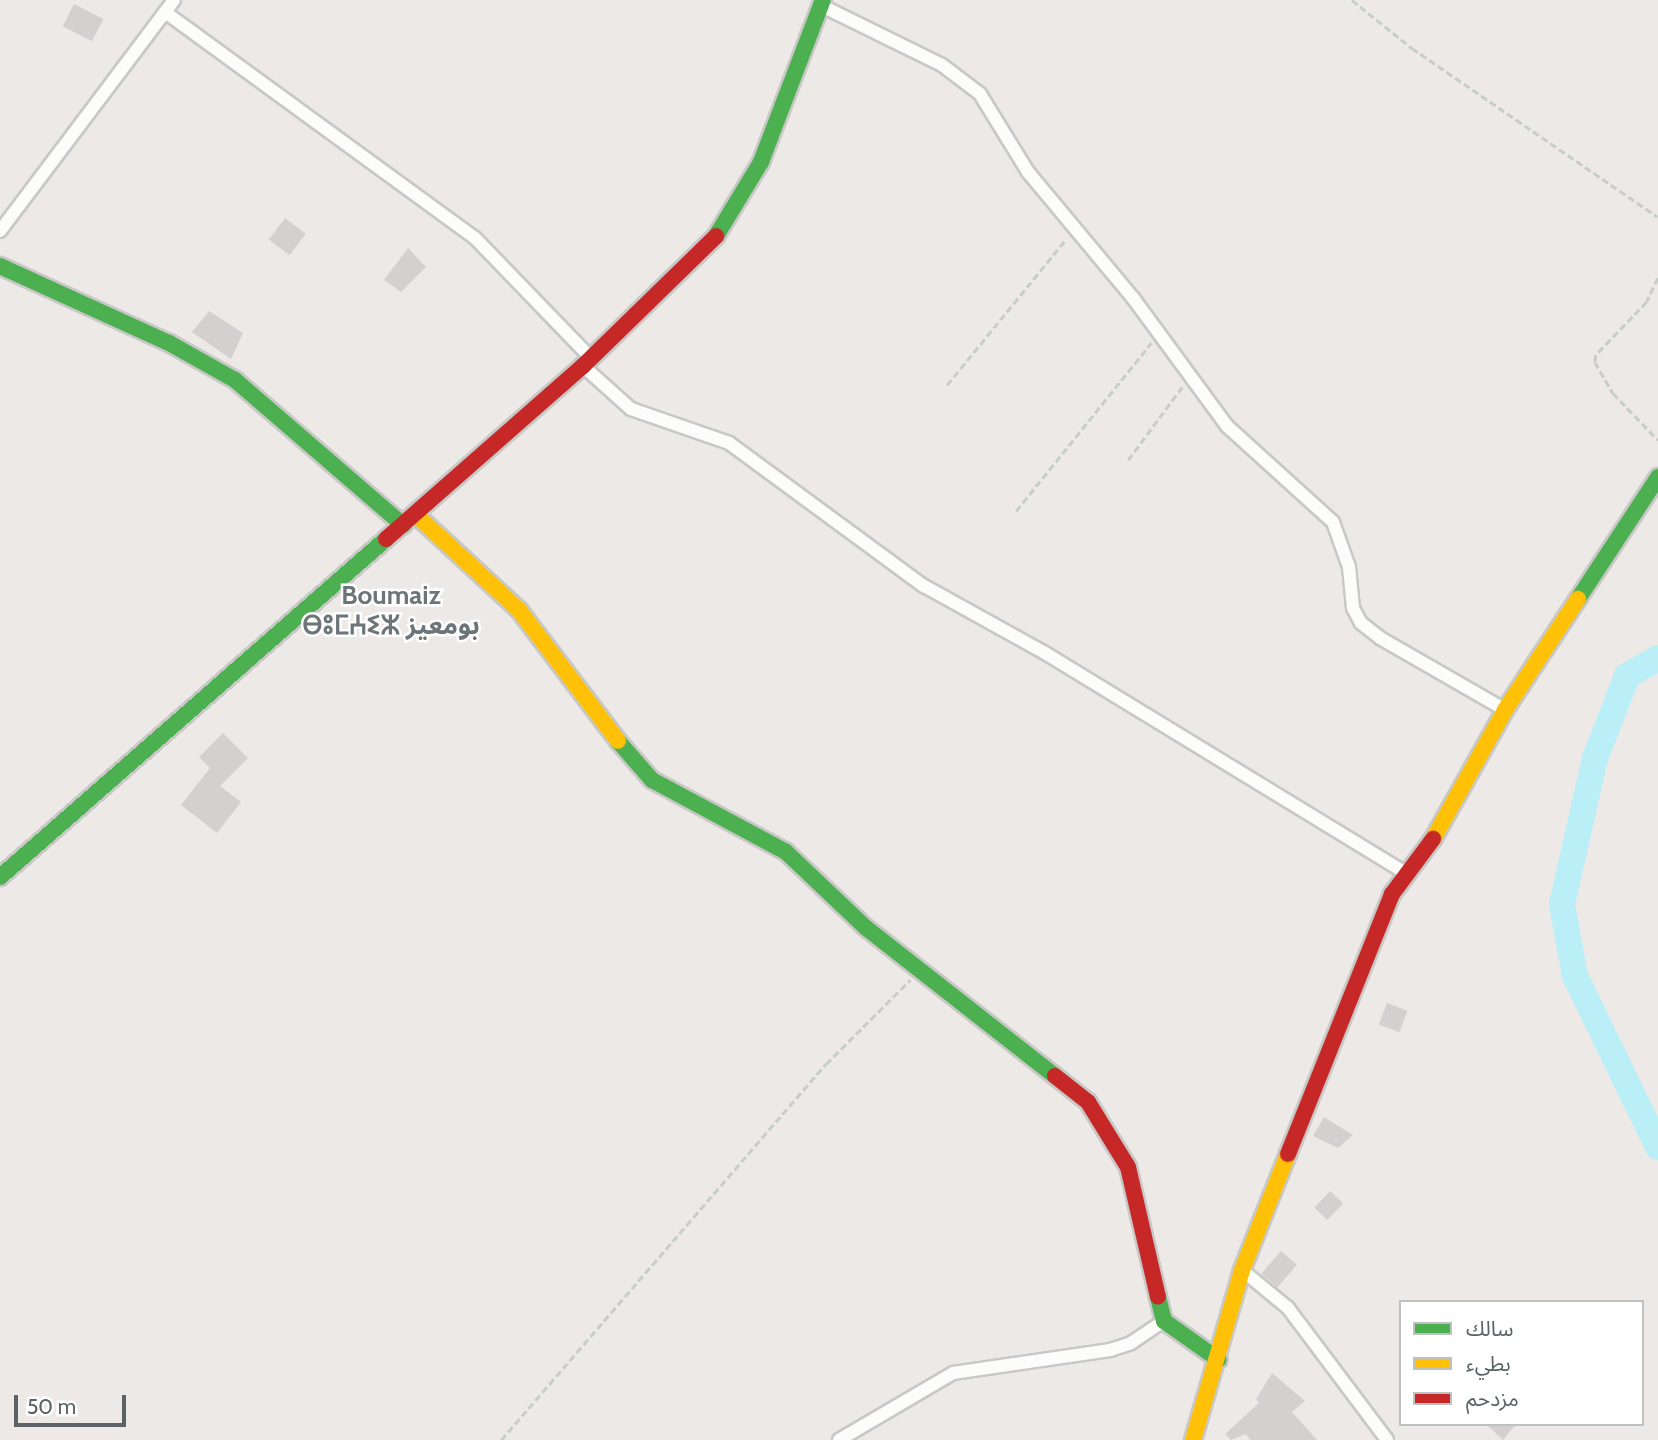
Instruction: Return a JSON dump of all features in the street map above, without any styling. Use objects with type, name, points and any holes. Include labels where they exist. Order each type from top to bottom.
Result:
[{"type":"street","points":[[0,231],[174,0]]},
{"type":"street","points":[[0,877],[587,362],[722,227],[761,162],[823,3],[942,65],[972,86],[1073,231],[1114,274],[1242,444],[1309,496],[1333,522],[1349,567],[1350,599],[1362,623],[1400,650],[1505,710]]},
{"type":"street","points":[[165,12],[475,238],[631,409],[729,443],[924,586],[1045,653],[1405,873]]},
{"type":"street","points":[[0,266],[169,343],[235,380],[519,610],[599,719],[652,780],[786,852],[865,927],[1041,1064],[1103,1120],[1128,1167],[1164,1321],[1219,1360]]},
{"type":"street","points":[[1193,1440],[1219,1360],[1242,1270],[1365,958],[1405,873],[1445,823],[1505,710],[1658,477]]},
{"type":"street","points":[[1242,1270],[1288,1308],[1387,1440]]},
{"type":"street","points":[[839,1440],[953,1373],[1110,1350],[1131,1343],[1164,1321]]},
{"type":"path","points":[[1352,0],[1412,48],[1658,217]]},
{"type":"path","points":[[947,386],[1073,231]]},
{"type":"path","points":[[1658,278],[1647,302],[1596,355],[1595,362],[1613,393],[1658,440]]},
{"type":"path","points":[[1016,511],[1158,335]]},
{"type":"path","points":[[1128,460],[1190,376]]},
{"type":"path","points":[[501,1440],[826,1064],[920,970]]},
{"type":"building","points":[[74,4],[103,19],[92,41],[63,26]]},
{"type":"building","points":[[285,218],[306,234],[290,255],[269,240]]},
{"type":"building","points":[[408,248],[426,267],[401,292],[384,280]]},
{"type":"building","points":[[209,311],[243,333],[231,359],[192,332]]},
{"type":"building","points":[[223,733],[248,758],[220,786],[241,802],[217,833],[181,805],[210,768],[199,757]]},
{"type":"building","points":[[1387,1003],[1408,1011],[1399,1032],[1379,1024]]},
{"type":"building","points":[[1324,1117],[1353,1135],[1338,1148],[1313,1136]]},
{"type":"building","points":[[1330,1191],[1343,1203],[1327,1220],[1314,1208]]},
{"type":"building","points":[[1281,1251],[1297,1265],[1277,1287],[1261,1274]]},
{"type":"building","points":[[1272,1373],[1305,1401],[1292,1412],[1317,1440],[1250,1440],[1246,1434],[1231,1440],[1225,1434],[1259,1403],[1256,1399]]},
{"type":"building","points":[[1488,1426],[1514,1426],[1503,1440]]},
{"type":"waterway","points":[[1658,658],[1627,676],[1595,758],[1562,904],[1575,976],[1658,1147]]},
{"type":"traffic: fast","points":[[716,236],[761,162],[823,0]]},
{"type":"traffic: fast","points":[[0,266],[169,343],[235,380],[403,525]]},
{"type":"traffic: fast","points":[[1578,599],[1658,477]]},
{"type":"traffic: fast","points":[[0,877],[386,539]]},
{"type":"traffic: fast","points":[[618,741],[652,780],[786,852],[865,927],[1055,1076]]},
{"type":"traffic: fast","points":[[1158,1297],[1164,1321],[1219,1360]]},
{"type":"traffic: slow","points":[[415,514],[519,610],[618,741]]},
{"type":"traffic: slow","points":[[1433,839],[1505,710],[1578,599]]},
{"type":"traffic: slow","points":[[1193,1440],[1242,1270],[1288,1154]]},
{"type":"traffic: jam","points":[[386,539],[583,366],[716,236]]},
{"type":"traffic: jam","points":[[1288,1154],[1392,894],[1433,839]]},
{"type":"traffic: jam","points":[[1055,1076],[1088,1102],[1128,1167],[1158,1297]]},
{"type":"district","name":"Boumaiz ⴱⵓⵎⵄⵉⵣ بومعيز","points":[[391,611]]}]
